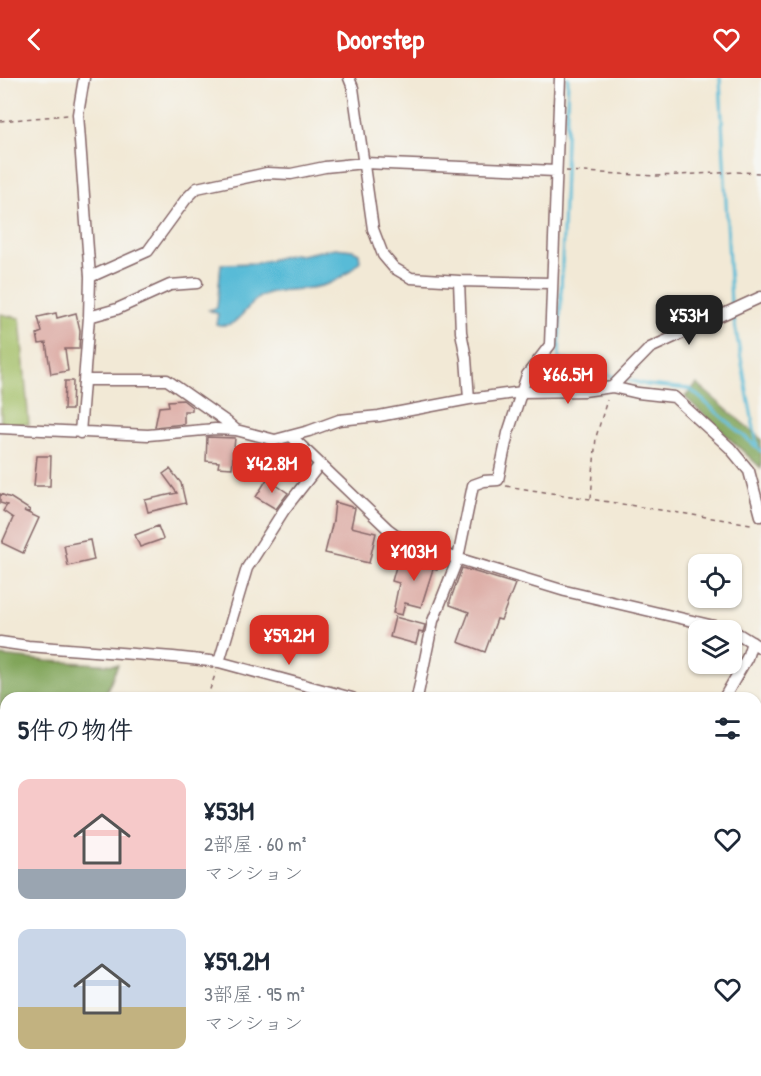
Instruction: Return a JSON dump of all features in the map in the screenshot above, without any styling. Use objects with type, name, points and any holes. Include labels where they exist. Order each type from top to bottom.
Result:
[{"type":"street","points":[[80,433],[90,277],[78,114],[84,78]]},
{"type":"street","points":[[349,78],[373,229],[383,255],[394,268],[411,278],[551,283]]},
{"type":"street","points":[[418,692],[433,621],[458,558],[473,485],[498,480],[508,433],[528,375],[550,345],[560,78]]},
{"type":"street","points":[[90,277],[148,251],[186,199],[197,188],[267,173],[291,174],[325,167],[364,163],[556,171]]},
{"type":"street","points":[[459,281],[461,332],[466,358],[469,399]]},
{"type":"street","points":[[89,317],[117,309],[170,285],[197,283]]},
{"type":"street","points":[[612,387],[650,348],[761,297]]},
{"type":"street","points":[[85,380],[167,380],[236,430]]},
{"type":"street","points":[[0,428],[148,435],[215,429],[236,430],[275,440],[292,437],[339,420],[379,416],[469,399],[522,392],[584,391],[612,387],[674,397],[730,448],[749,471],[760,514]]},
{"type":"street","points":[[292,437],[388,529],[407,543],[565,591],[689,620]]},
{"type":"street","points":[[219,662],[247,568],[284,510],[320,464]]},
{"type":"street","points":[[727,692],[757,645],[742,636]]},
{"type":"street","points":[[0,642],[219,662],[330,692]]},
{"type":"path","points":[[0,121],[78,114]]},
{"type":"path","points":[[556,171],[657,176],[761,173]]},
{"type":"path","points":[[591,499],[596,437],[612,387]]},
{"type":"path","points":[[498,480],[503,485],[751,524],[760,514]]},
{"type":"path","points":[[209,692],[219,662]]},
{"type":"green space","points":[[0,314],[20,318],[29,424],[1,425]]},
{"type":"green space","points":[[697,384],[761,439],[761,468],[685,397]]},
{"type":"green space","points":[[0,656],[118,665],[106,692],[0,692]]},
{"type":"water","points":[[335,248],[359,253],[360,261],[329,284],[266,294],[257,299],[231,324],[216,324],[218,314],[209,310],[217,308],[221,264],[257,263],[293,254],[301,255]]},
{"type":"building","points":[[56,313],[57,318],[76,313],[80,330],[79,349],[65,349],[68,371],[51,374],[46,343],[39,344],[37,334],[42,332],[38,317]]},
{"type":"building","points":[[65,381],[73,381],[72,410],[64,410]]},
{"type":"building","points":[[183,400],[192,407],[192,411],[184,411],[184,424],[155,427],[159,407],[169,406],[168,401]]},
{"type":"building","points":[[207,437],[235,438],[232,468],[218,467],[219,462],[206,461]]},
{"type":"building","points":[[37,456],[51,456],[50,486],[34,486]]},
{"type":"building","points":[[170,469],[181,483],[186,505],[185,503],[148,512],[145,500],[177,493],[163,474]]},
{"type":"building","points":[[267,479],[288,493],[276,509],[256,497]]},
{"type":"building","points":[[0,494],[11,498],[30,510],[29,512],[24,511],[39,518],[23,553],[2,543],[13,518],[3,511],[7,505],[0,503]]},
{"type":"building","points":[[335,502],[355,508],[351,527],[376,533],[369,563],[325,553]]},
{"type":"building","points":[[158,526],[163,539],[140,547],[135,535]]},
{"type":"building","points":[[90,540],[94,560],[68,566],[64,545]]},
{"type":"building","points":[[422,555],[448,563],[446,567],[439,565],[437,570],[433,569],[421,607],[405,603],[402,615],[393,613],[399,583],[392,581],[397,563],[417,569]]},
{"type":"building","points":[[462,568],[515,584],[501,620],[497,619],[485,652],[458,642],[469,612],[450,605],[450,601]]},
{"type":"building","points":[[395,617],[425,625],[423,633],[419,632],[416,644],[390,637]]},
{"type":"waterway","points":[[568,78],[559,358],[618,378]]},
{"type":"waterway","points":[[720,78],[731,304]]},
{"type":"waterway","points":[[733,315],[757,445]]},
{"type":"waterway","points":[[625,379],[647,385],[690,389],[761,451]]}]
